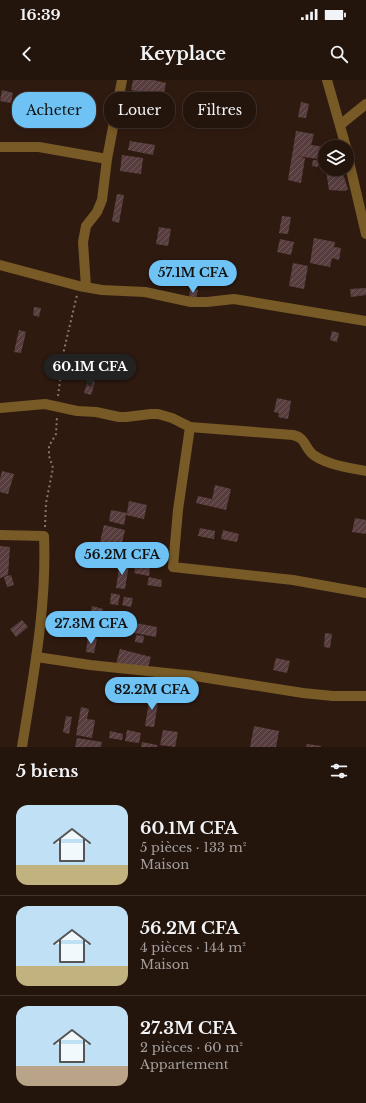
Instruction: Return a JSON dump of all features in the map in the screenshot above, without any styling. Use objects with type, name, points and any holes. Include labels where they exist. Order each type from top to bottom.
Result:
[{"type":"street","points":[[82,286],[86,226],[97,212],[102,200],[107,159],[122,80]]},
{"type":"street","points":[[327,80],[344,140]]},
{"type":"street","points":[[340,125],[366,104]]},
{"type":"street","points":[[0,147],[39,147],[107,159]]},
{"type":"street","points":[[353,176],[363,212],[366,234]]},
{"type":"street","points":[[0,265],[82,286],[112,291],[145,292],[191,302],[234,299],[366,321]]},
{"type":"street","points":[[0,408],[45,404],[126,418],[158,414],[172,418],[190,427],[287,434],[298,436],[303,440],[310,452],[316,457],[331,463],[366,471]]},
{"type":"street","points":[[190,427],[178,510],[173,568],[293,580],[366,593]]},
{"type":"street","points":[[0,535],[44,536],[44,571],[37,657],[22,747]]},
{"type":"street","points":[[37,657],[90,665],[195,676],[303,693],[333,696],[366,696]]},
{"type":"path","points":[[44,536],[46,503],[53,468],[49,456],[49,446],[56,434],[57,406],[64,350],[82,286]]},
{"type":"building","points":[[133,80],[153,80],[166,83],[164,92],[140,92],[131,90]]},
{"type":"building","points":[[2,90],[12,93],[11,103],[0,101]]},
{"type":"building","points":[[301,102],[309,104],[306,118],[298,117]]},
{"type":"building","points":[[296,131],[314,134],[311,145],[318,146],[318,159],[297,156],[305,158],[301,183],[288,180]]},
{"type":"building","points":[[130,141],[155,145],[153,155],[128,150]]},
{"type":"building","points":[[122,155],[143,158],[141,174],[120,171]]},
{"type":"building","points":[[313,160],[318,160],[318,167],[312,166]]},
{"type":"building","points":[[327,176],[344,176],[348,189],[345,191],[329,190]]},
{"type":"building","points":[[117,194],[124,195],[119,223],[112,221]]},
{"type":"building","points":[[282,216],[291,217],[288,234],[279,233]]},
{"type":"building","points":[[159,227],[171,229],[168,246],[156,244]]},
{"type":"building","points":[[314,238],[335,242],[334,247],[341,248],[339,260],[332,258],[330,267],[310,263]]},
{"type":"building","points":[[280,239],[294,242],[291,255],[277,252]]},
{"type":"building","points":[[293,263],[308,266],[304,289],[289,286]]},
{"type":"building","points":[[366,288],[366,295],[351,297],[350,289]]},
{"type":"building","points":[[190,289],[198,290],[196,299],[189,298]]},
{"type":"building","points":[[34,307],[41,308],[39,317],[33,315]]},
{"type":"building","points":[[19,330],[26,332],[21,353],[14,352]]},
{"type":"building","points":[[332,331],[339,333],[337,342],[330,340]]},
{"type":"building","points":[[88,380],[95,382],[91,395],[84,393]]},
{"type":"building","points":[[277,398],[291,401],[288,419],[278,417],[279,413],[274,412]]},
{"type":"building","points":[[2,471],[14,474],[8,494],[0,492],[0,479]]},
{"type":"building","points":[[215,485],[231,489],[226,510],[196,503],[198,496],[212,499]]},
{"type":"building","points":[[129,501],[147,505],[144,519],[126,515],[124,525],[109,521],[111,510],[127,513]]},
{"type":"building","points":[[355,518],[366,520],[366,534],[352,532]]},
{"type":"building","points":[[104,525],[125,530],[121,547],[100,542]]},
{"type":"building","points":[[200,528],[215,531],[214,539],[198,536]]},
{"type":"building","points":[[223,530],[239,534],[237,542],[221,539]]},
{"type":"building","points":[[0,546],[10,547],[8,575],[0,578]]},
{"type":"building","points":[[120,562],[129,564],[125,589],[116,588]]},
{"type":"building","points":[[136,565],[150,567],[149,576],[134,573]]},
{"type":"building","points":[[11,575],[14,585],[7,587],[4,577]]},
{"type":"building","points":[[149,577],[162,580],[161,587],[147,585]]},
{"type":"building","points":[[111,593],[120,595],[118,605],[110,604]]},
{"type":"building","points":[[124,597],[133,598],[131,607],[122,605]]},
{"type":"building","points":[[92,606],[103,609],[99,631],[88,628]]},
{"type":"building","points":[[103,618],[114,620],[112,630],[101,628]]},
{"type":"building","points":[[22,620],[28,627],[16,637],[10,629]]},
{"type":"building","points":[[130,622],[157,627],[156,637],[129,632]]},
{"type":"building","points":[[325,633],[332,634],[330,648],[324,647]]},
{"type":"building","points":[[136,635],[144,636],[143,643],[135,642]]},
{"type":"building","points":[[88,637],[97,639],[94,653],[86,652]]},
{"type":"building","points":[[120,649],[151,657],[148,667],[116,664]]},
{"type":"building","points":[[276,658],[290,661],[287,673],[273,670]]},
{"type":"building","points":[[150,695],[159,697],[154,727],[145,726]]},
{"type":"building","points":[[81,707],[89,709],[87,719],[95,720],[92,738],[76,735]]},
{"type":"building","points":[[66,716],[72,717],[69,734],[63,732]]},
{"type":"building","points":[[254,726],[279,731],[276,747],[250,747]]},
{"type":"building","points":[[127,730],[141,733],[139,743],[125,741]]},
{"type":"building","points":[[163,730],[178,732],[175,747],[160,745]]},
{"type":"building","points":[[110,731],[123,734],[122,740],[109,738]]},
{"type":"building","points":[[77,738],[102,742],[101,747],[75,747]]},
{"type":"building","points":[[142,742],[157,745],[157,747],[141,747]]},
{"type":"building","points":[[307,744],[321,746],[321,747],[306,747]]}]
